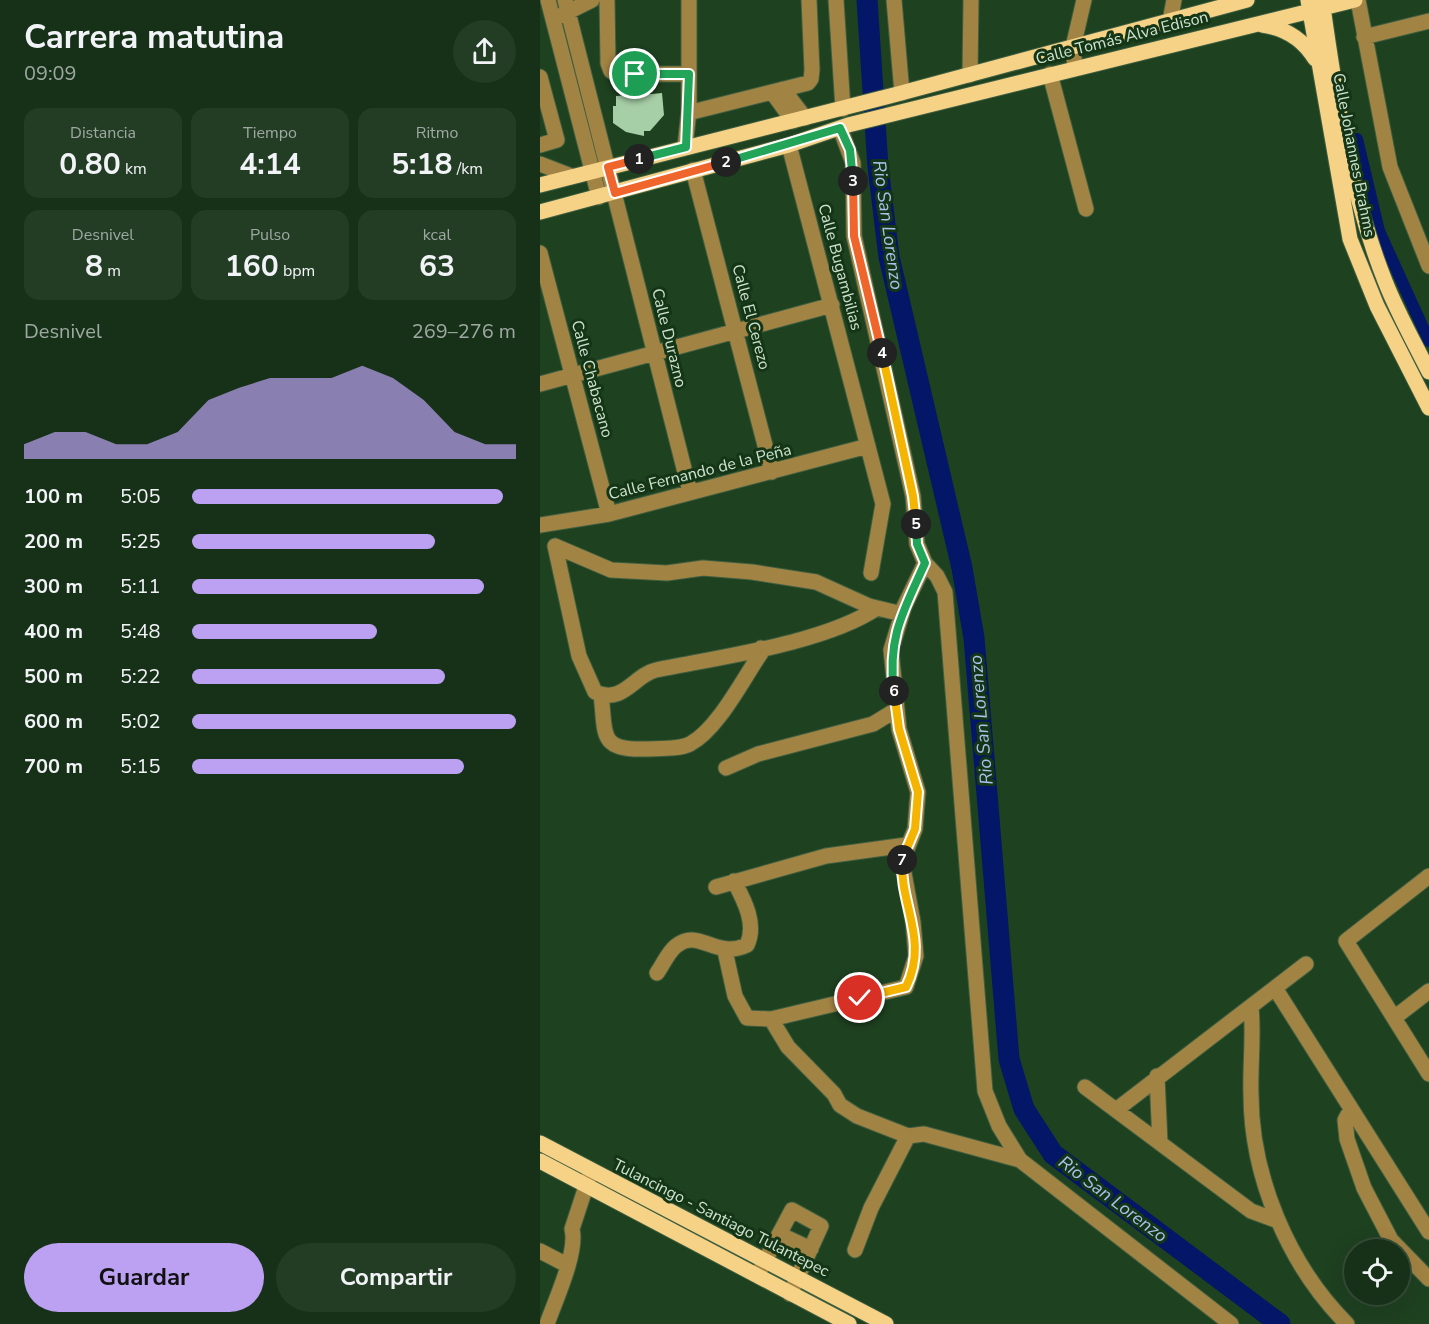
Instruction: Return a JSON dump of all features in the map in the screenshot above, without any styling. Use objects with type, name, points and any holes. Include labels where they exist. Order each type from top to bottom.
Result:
[{"type":"main road","name":"Calle Tomás Alva Edison","points":[[540,185],[896,95],[1247,0]]},
{"type":"main road","name":"Calle Tomás Alva Edison","points":[[540,212],[789,145],[844,127],[1253,25],[1316,5],[1356,0]]},
{"type":"main road","name":"Calle Johannes Brahms","points":[[1316,5],[1318,64],[1353,247],[1377,306],[1429,408]]},
{"type":"main road","name":"Calle Johannes Brahms","points":[[1316,5],[1370,237],[1385,282],[1429,372]]},
{"type":"main road","points":[[1253,25],[1273,27],[1292,35],[1307,47],[1318,64]]},
{"type":"main road","name":"Tulancingo - Santiago Tulantepec","points":[[540,1143],[593,1180],[790,1294],[849,1324]]},
{"type":"main road","name":"Tulancingo - Santiago Tulantepec","points":[[540,1161],[593,1180],[764,1261],[886,1324]]},
{"type":"street","points":[[548,0],[599,197]]},
{"type":"street","points":[[554,21],[566,5],[592,0]]},
{"type":"street","points":[[607,0],[608,63],[611,71],[617,74],[689,74]]},
{"type":"street","points":[[689,146],[693,110],[689,74],[690,0]]},
{"type":"street","points":[[693,110],[808,83],[811,79],[809,0]]},
{"type":"street","points":[[836,0],[845,108]]},
{"type":"street","points":[[894,0],[896,95]]},
{"type":"street","points":[[970,75],[971,0]]},
{"type":"street","points":[[1075,68],[1073,47],[1084,0]]},
{"type":"street","points":[[1170,21],[1174,0]]},
{"type":"street","name":"Calle Johannes Brahms","points":[[1356,0],[1390,167],[1424,241],[1429,266]]},
{"type":"street","name":"Calle Durazno","points":[[566,5],[690,492]]},
{"type":"street","points":[[1364,37],[1429,21]]},
{"type":"street","points":[[1050,74],[1086,209]]},
{"type":"street","points":[[540,77],[557,140],[540,145]]},
{"type":"street","points":[[777,90],[799,119]]},
{"type":"street","points":[[844,127],[853,163],[854,236],[885,363],[913,496],[917,544],[925,563],[937,576],[945,592],[985,1091],[999,1126],[1020,1160],[1231,1324]]},
{"type":"street","name":"Calle Bugambilias","points":[[789,145],[883,504],[871,573]]},
{"type":"street","points":[[540,164],[572,176]]},
{"type":"street","name":"Calle El Cerezo","points":[[693,170],[772,472]]},
{"type":"street","name":"Calle Chabacano","points":[[540,253],[609,514]]},
{"type":"street","points":[[540,384],[832,305]]},
{"type":"street","name":"Calle Fernando de la Peña","points":[[540,525],[609,514],[868,446]]},
{"type":"street","points":[[877,608],[842,627],[761,648],[652,671],[616,695],[602,695],[595,693],[579,656],[555,546],[611,570],[667,573],[703,568],[752,572],[816,582],[877,608],[902,614]]},
{"type":"street","points":[[725,951],[735,996],[747,1018],[771,1019],[906,987],[916,956],[914,922],[902,862],[906,845],[915,829],[918,792],[899,729],[891,650],[902,614],[925,563]]},
{"type":"street","points":[[602,695],[606,738],[614,747],[652,748],[689,745],[718,718],[761,653],[761,648]]},
{"type":"street","points":[[726,768],[758,754],[873,724],[896,710]]},
{"type":"street","points":[[716,887],[826,856],[906,845]]},
{"type":"street","points":[[1429,876],[1346,941],[1429,1074]]},
{"type":"street","points":[[657,973],[676,946],[688,940],[702,940],[725,951],[747,945],[751,938],[747,910],[734,881]]},
{"type":"street","points":[[1116,1110],[1157,1076],[1306,964]]},
{"type":"street","points":[[1275,988],[1429,1232]]},
{"type":"street","points":[[1394,1018],[1429,991]]},
{"type":"street","points":[[1251,1007],[1253,1029],[1250,1095],[1257,1152],[1278,1221],[1298,1261],[1347,1324]]},
{"type":"street","points":[[771,1019],[788,1047],[834,1094],[840,1105],[857,1116],[908,1136],[924,1134],[1020,1160]]},
{"type":"street","points":[[1157,1076],[1160,1143]]},
{"type":"street","points":[[1085,1087],[1251,1211],[1278,1221]]},
{"type":"street","points":[[1351,1109],[1345,1120],[1347,1139],[1364,1188],[1391,1240],[1429,1279]]},
{"type":"street","points":[[855,1250],[871,1208],[908,1136]]},
{"type":"street","points":[[547,1324],[567,1265],[574,1238],[572,1229],[593,1180]]},
{"type":"street","points":[[757,1275],[792,1210],[821,1226],[790,1294]]},
{"type":"street","points":[[779,1234],[811,1249]]},
{"type":"street","points":[[540,1251],[567,1265]]},
{"type":"building","points":[[633,91],[641,91],[642,95],[662,93],[664,115],[650,131],[644,131],[644,136],[626,132],[613,123],[613,106],[616,106],[616,96],[632,95]]},
{"type":"waterway","name":"Rio San Lorenzo","points":[[867,0],[878,167],[889,257],[962,568],[974,638],[1009,1059],[1024,1109],[1053,1154],[1280,1324]]},
{"type":"waterway","points":[[1357,139],[1379,231],[1429,341]]},
{"type":"route","points":[[635,74],[689,74],[686,147],[608,167],[615,193],[789,145],[840,128],[850,150],[853,163],[854,236],[885,363],[913,496],[917,544],[925,563],[904,607],[891,650],[899,729],[918,792],[915,829],[906,845],[902,862],[904,883],[914,922],[916,956],[912,975],[906,987],[860,998]]}]
